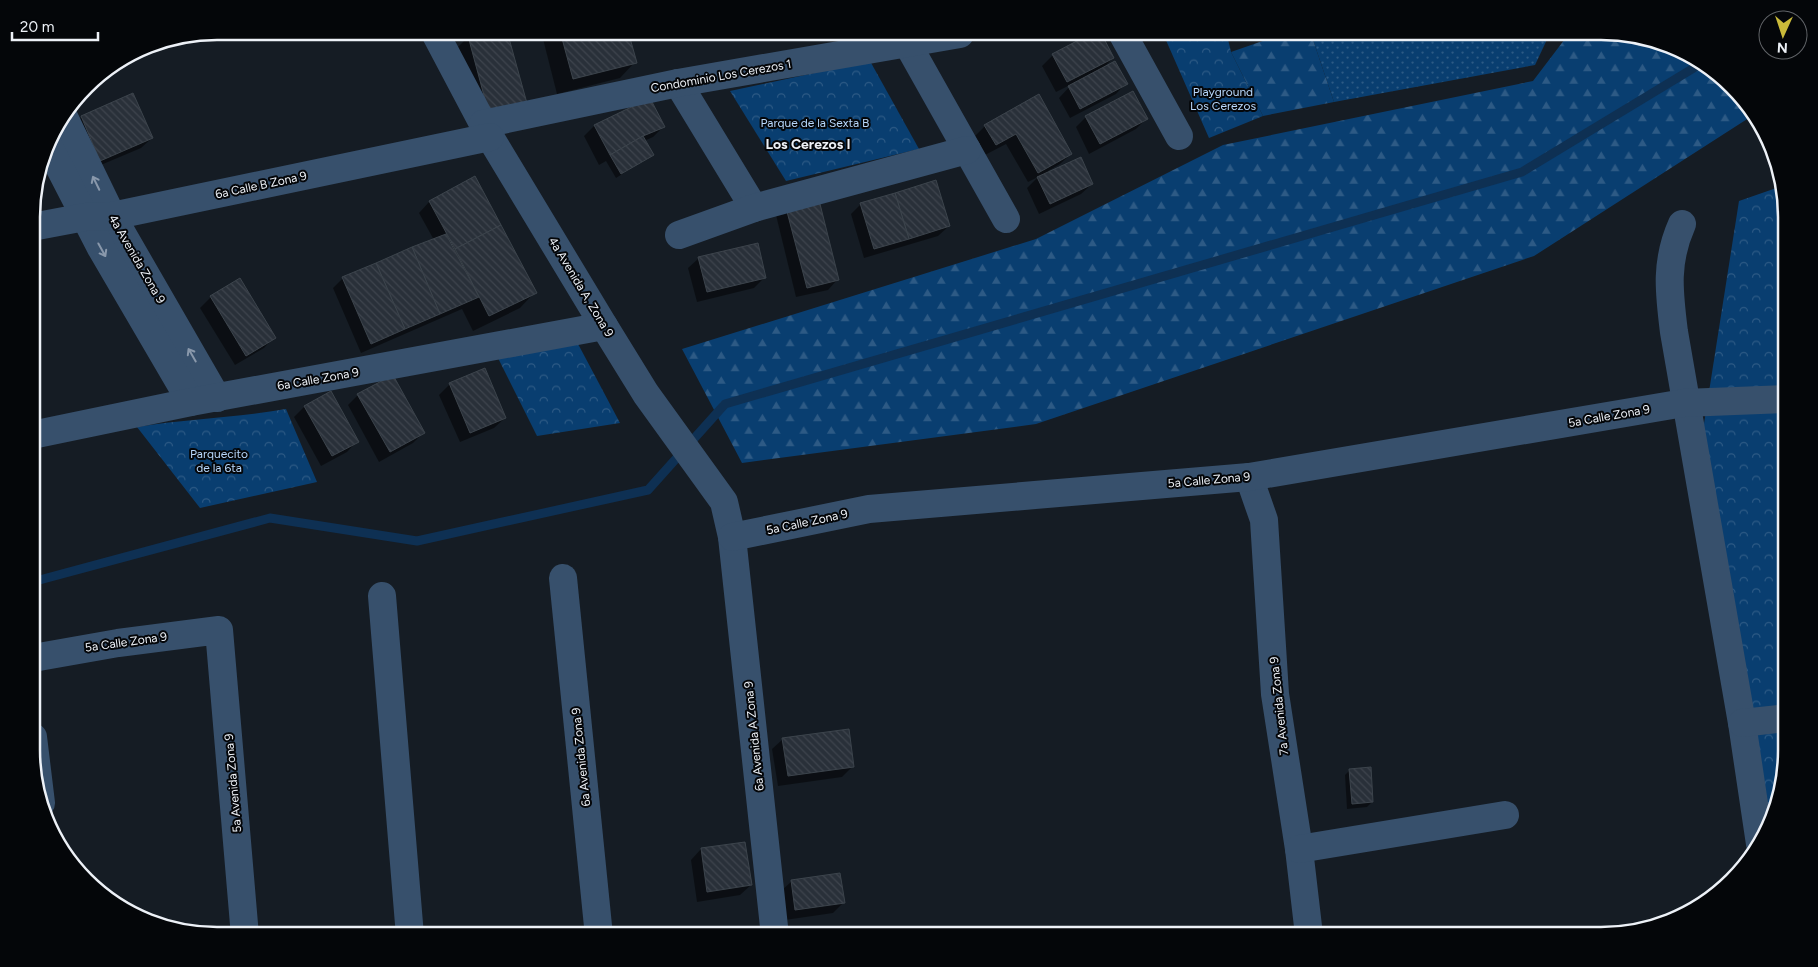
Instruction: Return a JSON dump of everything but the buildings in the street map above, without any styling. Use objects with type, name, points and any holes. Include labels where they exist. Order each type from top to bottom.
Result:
[{"type":"street","name":"4a Avenida A, Zona 9","points":[[439,40],[487,131],[604,326],[646,394],[724,502],[732,537]]},
{"type":"street","name":"Condominio Los Cerezos 1","points":[[487,131],[678,83],[925,40]]},
{"type":"street","points":[[1126,40],[1179,136]]},
{"type":"street","points":[[907,43],[1006,219]]},
{"type":"street","points":[[678,83],[754,208]]},
{"type":"street","name":"4a Avenida Zona 9","points":[[67,124],[204,400]]},
{"type":"street","name":"6a Calle B Zona 9","points":[[40,226],[85,218],[112,216],[487,131]]},
{"type":"street","points":[[679,235],[754,208],[967,150]]},
{"type":"street","name":"4a Avenida Zona 9","points":[[52,153],[85,218],[204,400]]},
{"type":"street","points":[[1682,224],[1674,242],[1669,264],[1669,293],[1684,403],[1742,723],[1758,831]]},
{"type":"street","name":"6a Calle Zona 9","points":[[40,433],[204,400],[604,326]]},
{"type":"street","name":"5a Calle Zona 9","points":[[732,537],[869,509],[1249,477],[1684,403],[1778,399]]},
{"type":"street","name":"7a Avenida Zona 9","points":[[1249,477],[1264,520],[1275,694],[1299,849],[1308,927]]},
{"type":"street","name":"6a Avenida A Zona 9","points":[[732,537],[774,927]]},
{"type":"street","name":"6a Avenida Zona 9","points":[[563,578],[598,927]]},
{"type":"street","points":[[382,596],[409,927]]},
{"type":"street","name":"5a Calle Zona 9","points":[[40,657],[118,643],[219,630]]},
{"type":"street","name":"5a Avenida Zona 9","points":[[219,630],[244,927]]},
{"type":"street","points":[[1742,723],[1778,719]]},
{"type":"street","points":[[1299,849],[1505,815]]},
{"type":"green space","name":"Playground Los Cerezos","points":[[1166,40],[1228,40],[1231,52],[1263,116],[1209,138]]},
{"type":"green space","points":[[1265,40],[1313,40],[1334,102],[1263,116],[1231,52]]},
{"type":"green space","points":[[1313,40],[1547,40],[1535,65],[1334,102]]},
{"type":"green space","points":[[1564,40],[1612,40],[1635,43],[1658,49],[1679,58],[1699,70],[1718,84],[1734,100],[1748,119],[1534,256],[1036,424],[742,463],[682,349],[1036,239],[1223,145],[1533,81]]},
{"type":"green space","name":"Parque de la Sexta B","points":[[870,61],[919,149],[786,181],[730,91]]},
{"type":"green space","points":[[1775,188],[1778,206],[1778,761],[1775,784],[1765,815],[1703,430],[1739,201]]},
{"type":"green space","points":[[577,342],[620,423],[537,436],[498,358]]},
{"type":"green space","name":"Parquecito de la 6ta","points":[[286,409],[317,482],[200,508],[137,427],[249,414]]},
{"type":"waterway","points":[[40,580],[270,518],[417,541],[648,490],[725,404],[1522,172],[1695,67]]},
{"type":"district","name":"Los Cerezos I","points":[[808,144]]}]
